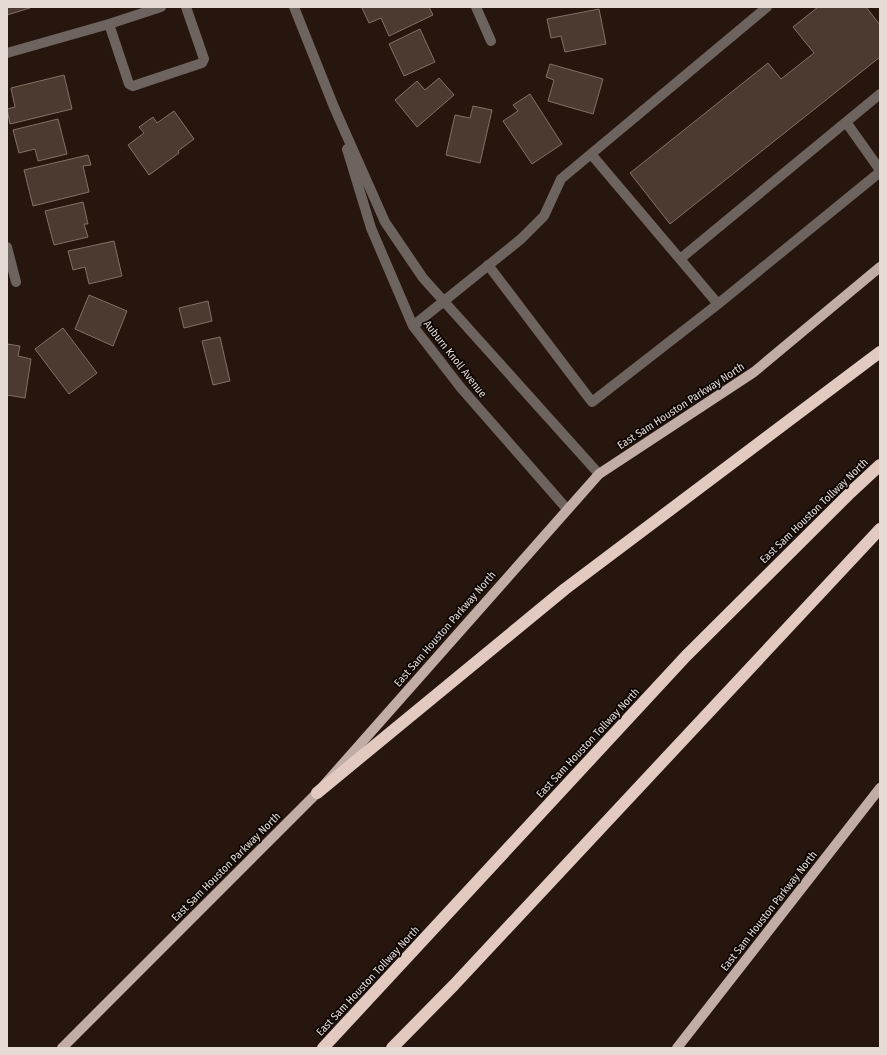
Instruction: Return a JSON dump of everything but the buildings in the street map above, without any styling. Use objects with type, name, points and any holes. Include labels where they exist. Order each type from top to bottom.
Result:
[{"type":"highway","points":[[317,793],[564,589],[880,352]]},
{"type":"highway","name":"East Sam Houston Tollway North","points":[[323,1048],[686,656],[880,464]]},
{"type":"highway","points":[[392,1048],[454,985],[880,529]]},
{"type":"main road","name":"East Sam Houston Parkway North","points":[[62,1048],[317,793],[599,474],[754,372],[880,267]]},
{"type":"main road","name":"East Sam Houston Parkway North","points":[[677,1048],[880,788]]},
{"type":"street","points":[[7,54],[161,7]]},
{"type":"street","points":[[109,24],[129,84],[133,86],[202,63],[204,59],[186,7]]},
{"type":"street","name":"Auburn Knoll Avenue","points":[[294,7],[334,107],[385,222],[423,278],[599,474]]},
{"type":"street","points":[[476,7],[491,41]]},
{"type":"street","points":[[413,326],[521,239],[544,216],[561,179],[767,7]]},
{"type":"street","points":[[680,259],[880,94]]},
{"type":"street","name":"Auburn Knoll Avenue","points":[[334,107],[371,228],[413,326],[461,388],[567,509]]},
{"type":"street","points":[[488,265],[592,402],[718,304],[880,171],[846,122]]},
{"type":"street","points":[[591,154],[718,304]]},
{"type":"street","points":[[7,247],[16,282]]}]
